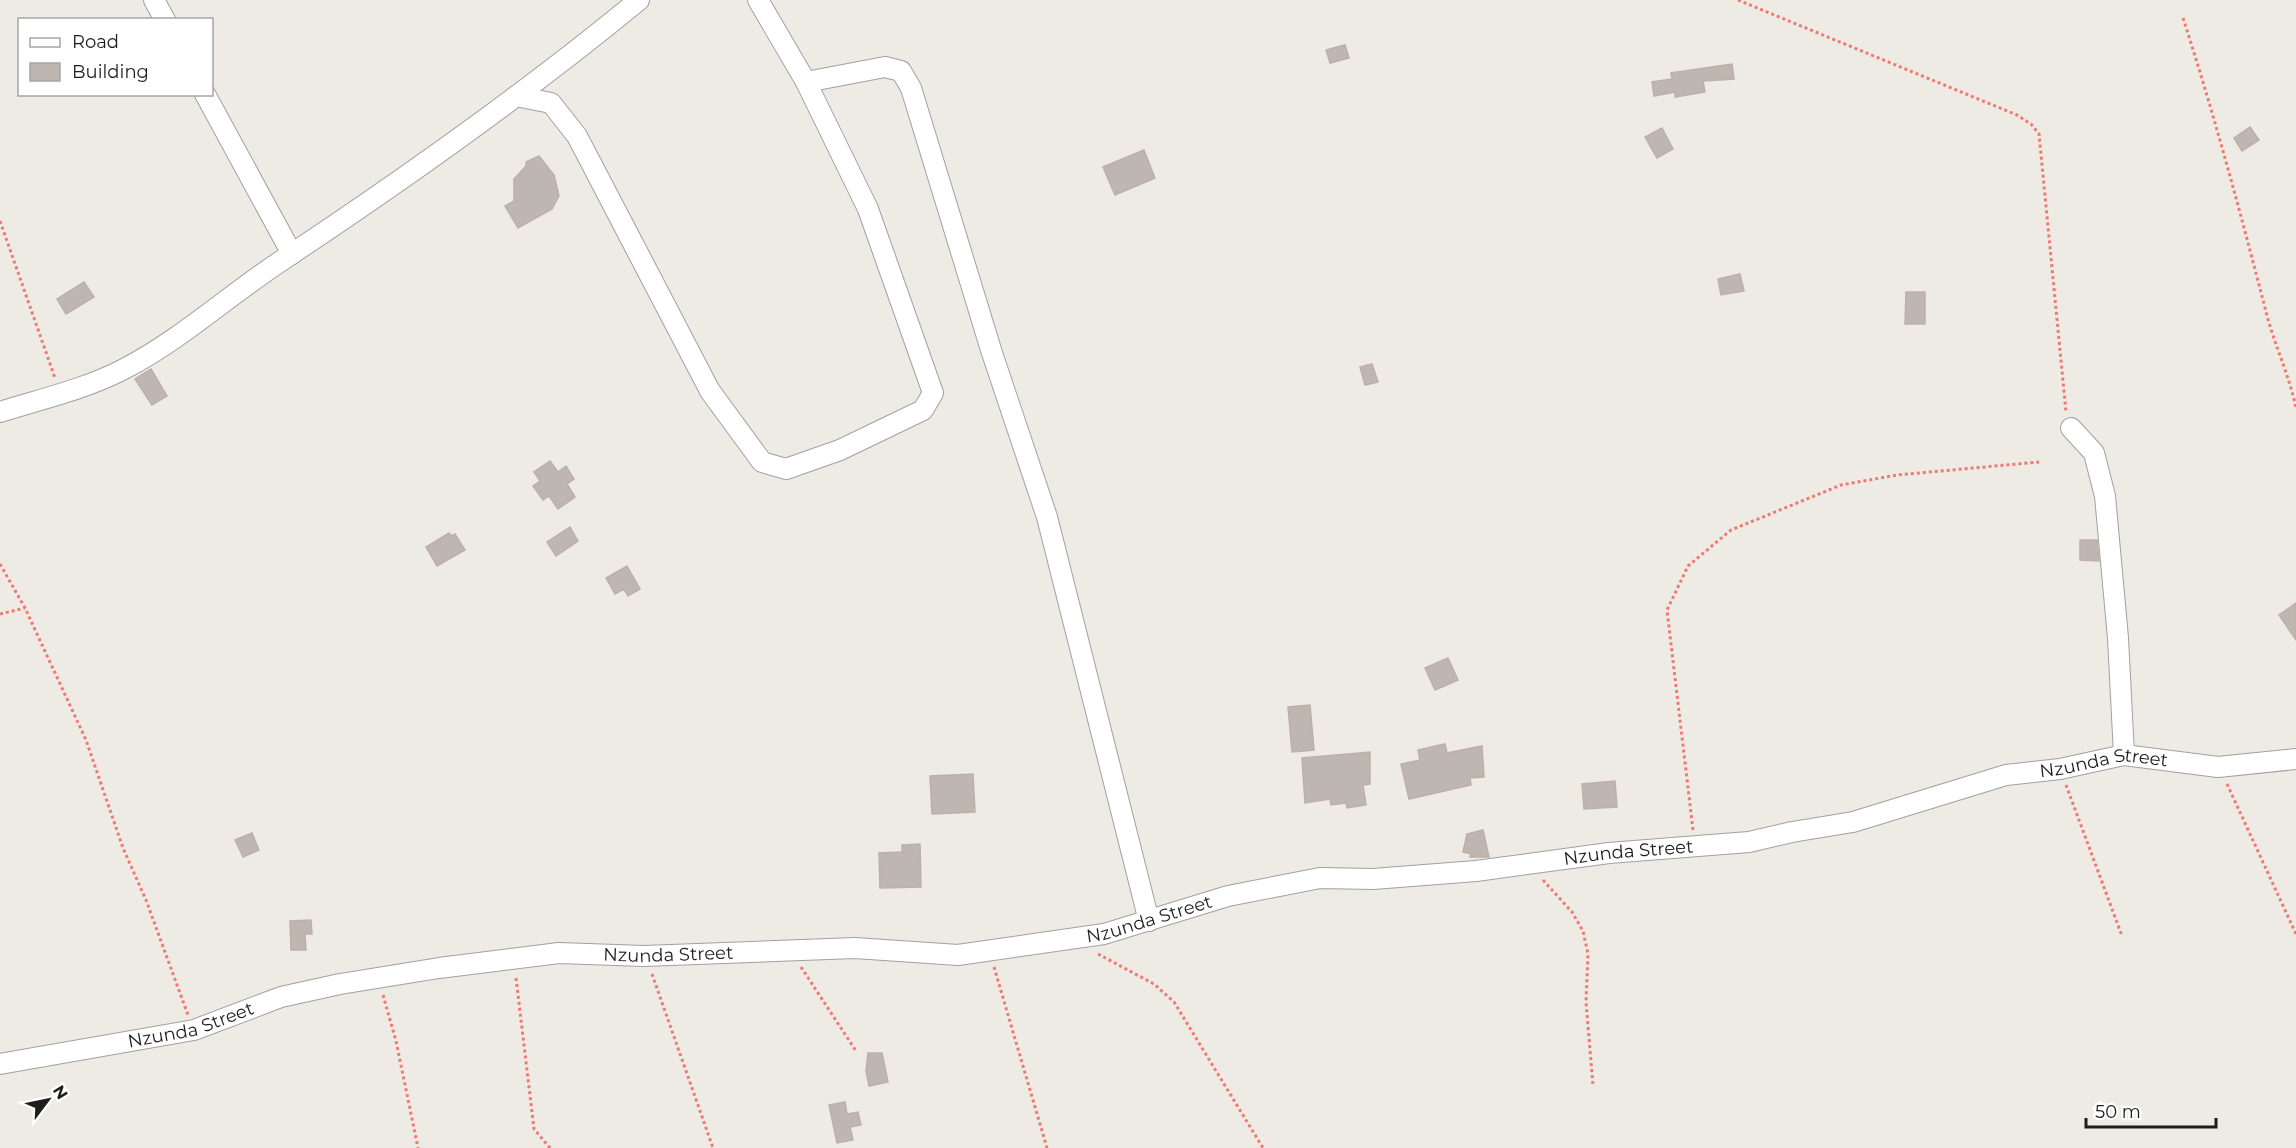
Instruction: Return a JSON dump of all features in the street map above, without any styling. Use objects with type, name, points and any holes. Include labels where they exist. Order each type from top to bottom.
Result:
[{"type":"street","points":[[154,0],[164,18]]},
{"type":"street","points":[[0,412],[60,394],[124,369],[196,324],[516,96],[581,48],[639,0]]},
{"type":"street","points":[[516,96],[551,103],[577,136],[710,392],[762,462],[786,469],[840,450],[923,410],[933,393],[868,209],[806,82],[758,0]]},
{"type":"street","points":[[806,82],[885,67],[901,71],[911,88],[992,353],[1047,517],[1149,921]]},
{"type":"street","points":[[206,96],[292,254]]},
{"type":"street","points":[[2071,428],[2094,453],[2105,496],[2118,638],[2124,755]]},
{"type":"street","name":"Nzunda Street","points":[[0,1064],[194,1030],[280,998],[340,984],[513,958],[559,954],[644,956],[855,948],[958,955],[1073,940],[1149,921],[1228,896],[1320,878],[1476,872],[1524,863],[1749,842],[1792,831],[1853,822],[2006,776],[2060,769],[2124,755],[2218,767],[2296,759]]},
{"type":"path","points":[[1738,0],[2017,116],[2031,124],[2039,134],[2061,376],[2071,428]]},
{"type":"path","points":[[2183,18],[2252,251],[2265,310],[2296,408]]},
{"type":"path","points":[[0,221],[60,394]]},
{"type":"path","points":[[1695,847],[1667,610],[1688,566],[1731,530],[1841,485],[1897,475],[2039,462]]},
{"type":"path","points":[[0,564],[25,608],[86,740],[123,848],[146,900],[194,1030]]},
{"type":"path","points":[[0,614],[25,608]]},
{"type":"path","points":[[2218,767],[2296,934]]},
{"type":"path","points":[[2060,769],[2122,936]]},
{"type":"path","points":[[1524,863],[1572,912],[1583,931],[1588,954],[1586,1002],[1593,1086]]},
{"type":"path","points":[[1073,940],[1154,984],[1174,1002],[1263,1148]]},
{"type":"path","points":[[990,950],[1047,1148]]},
{"type":"path","points":[[789,951],[856,1051]]},
{"type":"path","points":[[644,956],[670,1023],[713,1148]]},
{"type":"path","points":[[513,958],[534,1129],[550,1148]]},
{"type":"path","points":[[380,979],[396,1041],[418,1148]]},
{"type":"building","points":[[1345,45],[1349,58],[1330,63],[1326,50]]},
{"type":"building","points":[[1732,64],[1734,79],[1703,81],[1705,92],[1675,97],[1675,92],[1654,96],[1652,82],[1672,79],[1671,73]]},
{"type":"building","points":[[2250,127],[2259,140],[2242,151],[2234,138]]},
{"type":"building","points":[[1662,128],[1673,149],[1657,158],[1645,137]]},
{"type":"building","points":[[1144,150],[1155,178],[1115,195],[1103,167]]},
{"type":"building","points":[[539,156],[554,175],[559,196],[552,209],[518,228],[505,206],[514,201],[514,179],[526,166],[526,162]]},
{"type":"building","points":[[1740,274],[1744,291],[1721,295],[1718,279]]},
{"type":"building","points":[[84,282],[94,297],[66,314],[57,299]]},
{"type":"building","points":[[1906,292],[1925,292],[1925,324],[1905,324]]},
{"type":"building","points":[[1372,364],[1378,382],[1365,385],[1360,367]]},
{"type":"building","points":[[151,369],[167,396],[152,405],[135,379]]},
{"type":"building","points":[[550,461],[558,472],[566,466],[574,479],[567,484],[575,497],[558,509],[549,496],[543,500],[533,486],[540,481],[534,472]]},
{"type":"building","points":[[570,527],[578,541],[556,556],[547,542]]},
{"type":"building","points":[[449,533],[451,536],[455,534],[465,550],[437,566],[426,547]]},
{"type":"building","points":[[2080,540],[2097,540],[2099,561],[2080,560]]},
{"type":"building","points":[[627,566],[640,589],[628,596],[624,589],[615,594],[606,578]]},
{"type":"building","points":[[2296,603],[2296,640],[2279,615]]},
{"type":"building","points":[[1448,658],[1458,680],[1435,690],[1425,668]]},
{"type":"building","points":[[1310,705],[1314,750],[1292,752],[1288,707]]},
{"type":"building","points":[[1445,744],[1447,753],[1482,746],[1484,777],[1470,778],[1471,785],[1409,799],[1401,764],[1420,760],[1418,750]]},
{"type":"building","points":[[1370,752],[1370,784],[1363,785],[1366,805],[1347,808],[1346,803],[1331,805],[1330,799],[1305,803],[1302,758]]},
{"type":"building","points":[[973,774],[975,812],[932,814],[930,776]]},
{"type":"building","points":[[1615,781],[1617,807],[1584,809],[1582,784]]},
{"type":"building","points":[[1483,830],[1489,857],[1470,857],[1471,854],[1463,852],[1467,834]]},
{"type":"building","points":[[252,833],[259,850],[243,857],[235,840]]},
{"type":"building","points":[[920,844],[921,887],[880,888],[879,853],[902,852],[902,845]]},
{"type":"building","points":[[311,920],[312,934],[305,934],[306,950],[291,950],[290,921]]},
{"type":"building","points":[[868,1053],[882,1053],[888,1082],[869,1086],[866,1071]]},
{"type":"building","points":[[845,1102],[847,1114],[858,1112],[861,1125],[850,1127],[853,1140],[837,1143],[829,1105]]}]
